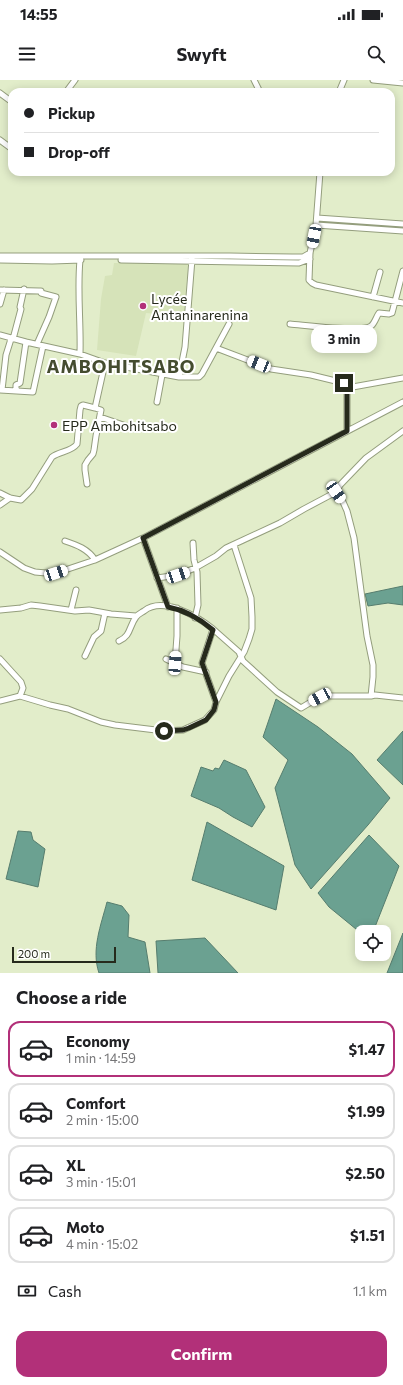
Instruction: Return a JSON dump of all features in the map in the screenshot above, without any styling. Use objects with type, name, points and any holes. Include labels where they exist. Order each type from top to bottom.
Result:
[{"type":"street","points":[[69,88],[76,80]]},
{"type":"street","points":[[373,80],[403,83]]},
{"type":"street","points":[[320,176],[317,218],[310,253],[309,280],[312,283],[403,304]]},
{"type":"street","points":[[317,218],[403,224]]},
{"type":"street","points":[[316,225],[403,231]]},
{"type":"street","points":[[192,259],[230,256],[303,257],[310,253]]},
{"type":"street","points":[[0,256],[23,258],[192,259],[230,262],[299,263],[310,259]]},
{"type":"street","points":[[230,256],[230,262]]},
{"type":"street","points":[[0,260],[23,258]]},
{"type":"street","points":[[80,354],[80,308],[78,280],[83,258]]},
{"type":"street","points":[[180,377],[185,347],[192,259]]},
{"type":"street","points":[[290,324],[351,330],[368,328],[373,324],[379,313],[392,313],[403,270]]},
{"type":"street","points":[[373,297],[380,272]]},
{"type":"street","points":[[0,304],[2,290],[24,289],[41,291],[41,293],[56,297],[40,345],[33,392],[1,390],[6,355],[21,309],[20,307],[24,289]]},
{"type":"street","points":[[0,335],[80,354],[105,363],[162,375],[199,377],[229,324]]},
{"type":"street","points":[[16,391],[16,385],[20,383],[26,342]]},
{"type":"street","points":[[216,348],[271,369],[311,375],[344,383],[347,385],[347,431]]},
{"type":"street","points":[[95,408],[105,363]]},
{"type":"street","points":[[157,402],[162,375]]},
{"type":"street","points":[[347,388],[403,378]]},
{"type":"street","points":[[0,552],[24,568],[35,572],[46,573],[56,573],[95,560],[143,538],[403,402]]},
{"type":"street","points":[[0,493],[10,498],[19,500],[26,497],[52,457],[56,453],[63,452],[78,444],[81,406],[84,405],[101,410],[93,454],[85,465],[87,484]]},
{"type":"street","points":[[100,417],[135,429]]},
{"type":"street","points":[[157,578],[178,575],[195,568],[216,556],[226,548],[280,523],[336,492],[340,485],[366,458],[403,432]]},
{"type":"street","points":[[336,492],[347,511],[354,538],[372,665],[373,677],[371,696]]},
{"type":"street","points":[[0,505],[10,498]]},
{"type":"street","points":[[143,538],[168,607]]},
{"type":"street","points":[[65,541],[87,551],[95,560]]},
{"type":"street","points":[[193,543],[195,568],[197,572],[198,605],[195,618]]},
{"type":"street","points":[[0,701],[20,696],[68,709],[101,722],[164,731],[183,730],[206,720],[214,710],[216,702],[244,652],[251,634],[251,598],[234,545]]},
{"type":"street","points":[[71,610],[76,590]]},
{"type":"street","points":[[0,610],[21,608],[31,605],[136,616]]},
{"type":"street","points":[[119,641],[126,637],[136,616],[148,607],[160,606],[177,608],[201,620],[240,652],[243,661],[277,692],[301,708],[321,696],[375,695],[403,698]]},
{"type":"street","points":[[175,663],[177,608]]},
{"type":"street","points":[[85,656],[94,636],[101,631],[105,613]]},
{"type":"street","points":[[213,630],[202,663],[216,702]]},
{"type":"street","points":[[0,659],[21,682],[23,688],[20,696]]},
{"type":"street","points":[[166,659],[183,667],[206,672]]},
{"type":"shaded area","name":"Lycée Antaninarenina","points":[[114,263],[188,263],[184,316],[146,313],[136,356],[97,350],[101,299],[105,276],[112,275]]},
{"type":"water","points":[[403,586],[403,605],[388,603],[368,606],[365,594]]},
{"type":"water","points":[[276,699],[318,727],[352,754],[390,798],[311,889],[295,865],[275,788],[288,760],[263,737]]},
{"type":"water","points":[[403,731],[403,785],[377,760]]},
{"type":"water","points":[[224,760],[246,770],[265,807],[252,827],[219,808],[191,796],[201,767],[213,771],[215,768],[219,769]]},
{"type":"water","points":[[207,822],[284,866],[276,910],[192,880]]},
{"type":"water","points":[[18,831],[31,832],[33,840],[45,849],[38,887],[6,879]]},
{"type":"water","points":[[369,835],[399,866],[376,925],[355,925],[355,928],[329,907],[318,893]]},
{"type":"water","points":[[107,902],[122,906],[129,915],[128,937],[145,942],[150,973],[99,973],[96,946]]},
{"type":"water","points":[[403,933],[403,973],[387,973]]},
{"type":"water","points":[[205,938],[238,973],[158,973],[156,941]]},
{"type":"place","name":"Lycée Antaninarenina","points":[[143,306]]},
{"type":"place","name":"EPP Ambohitsabo","points":[[54,425]]},
{"type":"district","name":"AMBOHITSABO","points":[[121,366]]},
{"type":"route","points":[[164,731],[183,730],[189,728],[206,720],[214,710],[216,702],[202,663],[213,630],[201,620],[177,608],[168,607],[143,538],[347,431],[347,385],[344,383]]}]
